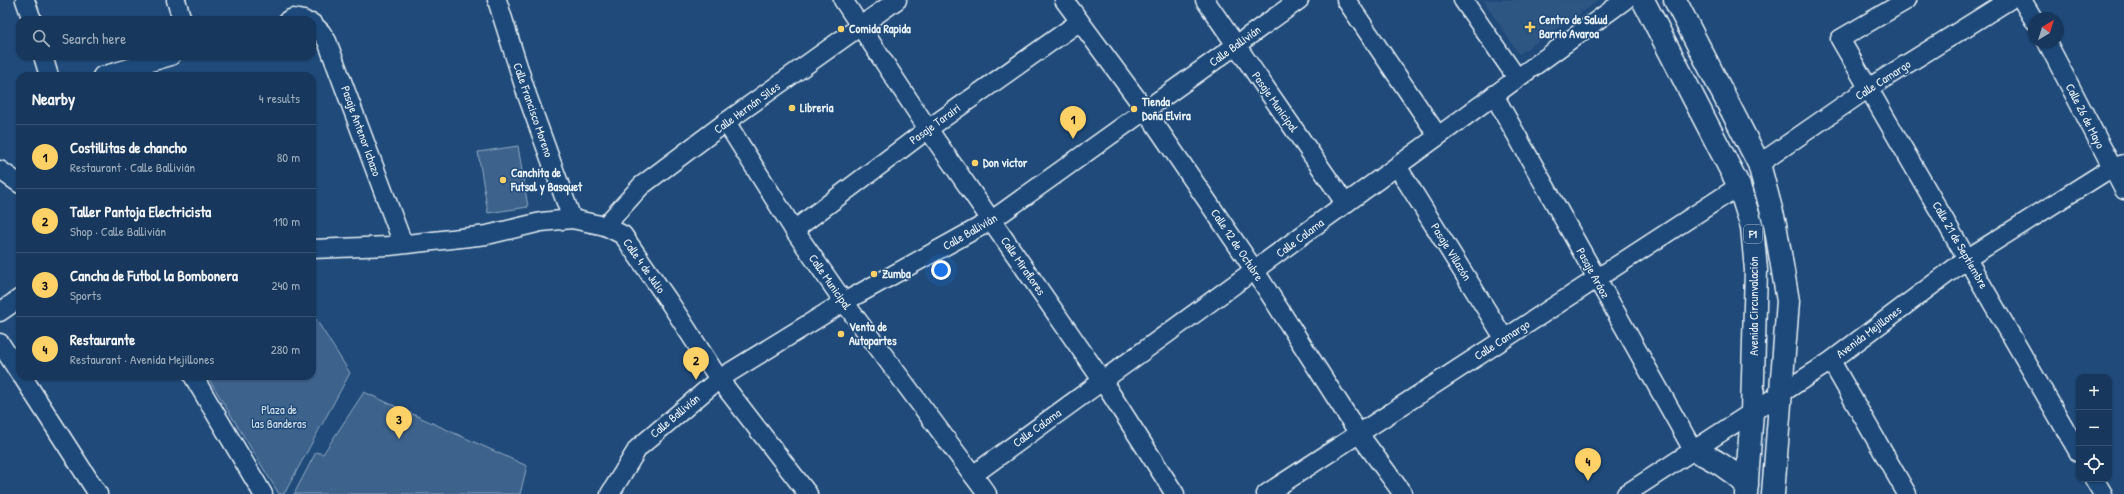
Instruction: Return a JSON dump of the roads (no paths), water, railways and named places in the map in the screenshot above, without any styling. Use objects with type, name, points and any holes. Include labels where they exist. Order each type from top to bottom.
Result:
[{"type":"highway","name":"Avenida Circunvalación","points":[[1642,0],[1739,186],[1752,227],[1756,270],[1752,412],[1746,489]]},
{"type":"highway","name":"F1","points":[[1675,0],[1759,164],[1775,224],[1788,301],[1773,494]]},
{"type":"highway","points":[[1693,450],[1711,457],[1728,468],[1746,489]]},
{"type":"street","points":[[25,0],[31,16]]},
{"type":"street","points":[[176,0],[181,16]]},
{"type":"street","name":"Calle Francisco Moreno","points":[[497,0],[527,95],[572,219]]},
{"type":"street","name":"Calle Miraflores","points":[[843,0],[928,129],[1102,380],[1175,494]]},
{"type":"street","name":"Calle Hernán Siles","points":[[605,226],[641,186],[726,122],[897,0]]},
{"type":"street","name":"Calle 12 de Octubre","points":[[1064,0],[1146,111],[1255,271],[1358,434],[1403,494]]},
{"type":"street","name":"Pasaje Municipal","points":[[1205,0],[1345,204]]},
{"type":"street","name":"Calle Ballivián","points":[[610,494],[638,448],[719,379],[844,302],[992,220],[1299,0]]},
{"type":"street","points":[[1346,0],[1438,136]]},
{"type":"street","points":[[1464,0],[1517,78]]},
{"type":"street","name":"Calle Calama","points":[[974,474],[1102,380],[1255,271],[1625,0]]},
{"type":"street","name":"Calle 21 de Septiembre","points":[[1907,0],[1840,39],[1868,90],[1968,258],[2076,447]]},
{"type":"street","name":"Calle Camargo","points":[[1759,164],[1868,90],[2010,0]]},
{"type":"street","points":[[2022,0],[2029,12]]},
{"type":"street","name":"Pasaje Tarairi","points":[[794,230],[928,129],[1079,22]]},
{"type":"street","name":"Pasaje Antenor Ichazo","points":[[316,27],[327,41],[403,244]]},
{"type":"street","name":"Calle 26 de Mayo","points":[[2050,48],[2118,166],[2124,190]]},
{"type":"street","points":[[44,60],[48,72]]},
{"type":"street","points":[[116,72],[157,60]]},
{"type":"street","name":"Pasaje Aráoz","points":[[1494,95],[1693,450]]},
{"type":"street","name":"Calle Municipal","points":[[726,122],[794,230],[844,302],[974,474],[987,494]]},
{"type":"street","name":"Avenida Mejillones","points":[[1626,494],[1830,361],[1968,258],[2118,166],[2124,152]]},
{"type":"street","name":"Pasaje Villazón","points":[[1397,166],[1504,338]]},
{"type":"street","points":[[0,170],[16,181]]},
{"type":"street","name":"Calle Camargo","points":[[1266,494],[1739,186]]},
{"type":"street","name":"Calle 4 de Julio","points":[[316,249],[403,244],[457,237],[487,235],[541,222],[572,219],[605,226],[623,235],[670,303],[719,379],[808,494]]},
{"type":"street","points":[[0,312],[16,301]]},
{"type":"street","points":[[0,343],[16,367]]},
{"type":"street","points":[[1830,361],[1907,494]]},
{"type":"street","points":[[24,380],[98,494]]},
{"type":"street","points":[[195,380],[263,494]]},
{"type":"street","points":[[2096,482],[2103,494]]},
{"type":"place","name":"Centro de Salud Barrio Avaroa","points":[[1530,27]]},
{"type":"place","name":"Comida Rapida","points":[[841,29]]},
{"type":"place","name":"Libreria","points":[[792,108]]},
{"type":"place","name":"Tienda Doña Elvira","points":[[1134,109]]},
{"type":"place","name":"Costillitas de chancho","points":[[1073,139]]},
{"type":"place","name":"Don victor","points":[[975,163]]},
{"type":"place","name":"Canchita de Futsal y Basquet","points":[[503,180]]},
{"type":"place","name":"Zumba","points":[[874,274]]},
{"type":"place","name":"Venta de Autopartes","points":[[841,334]]},
{"type":"place","name":"Taller Pantoja Electricista","points":[[696,380]]},
{"type":"place","name":"Cancha de Futbol la Bombonera","points":[[399,439]]},
{"type":"place","name":"Restaurante","points":[[1588,481]]},
{"type":"park label","name":"Plaza de las Banderas","points":[[279,417]]}]
